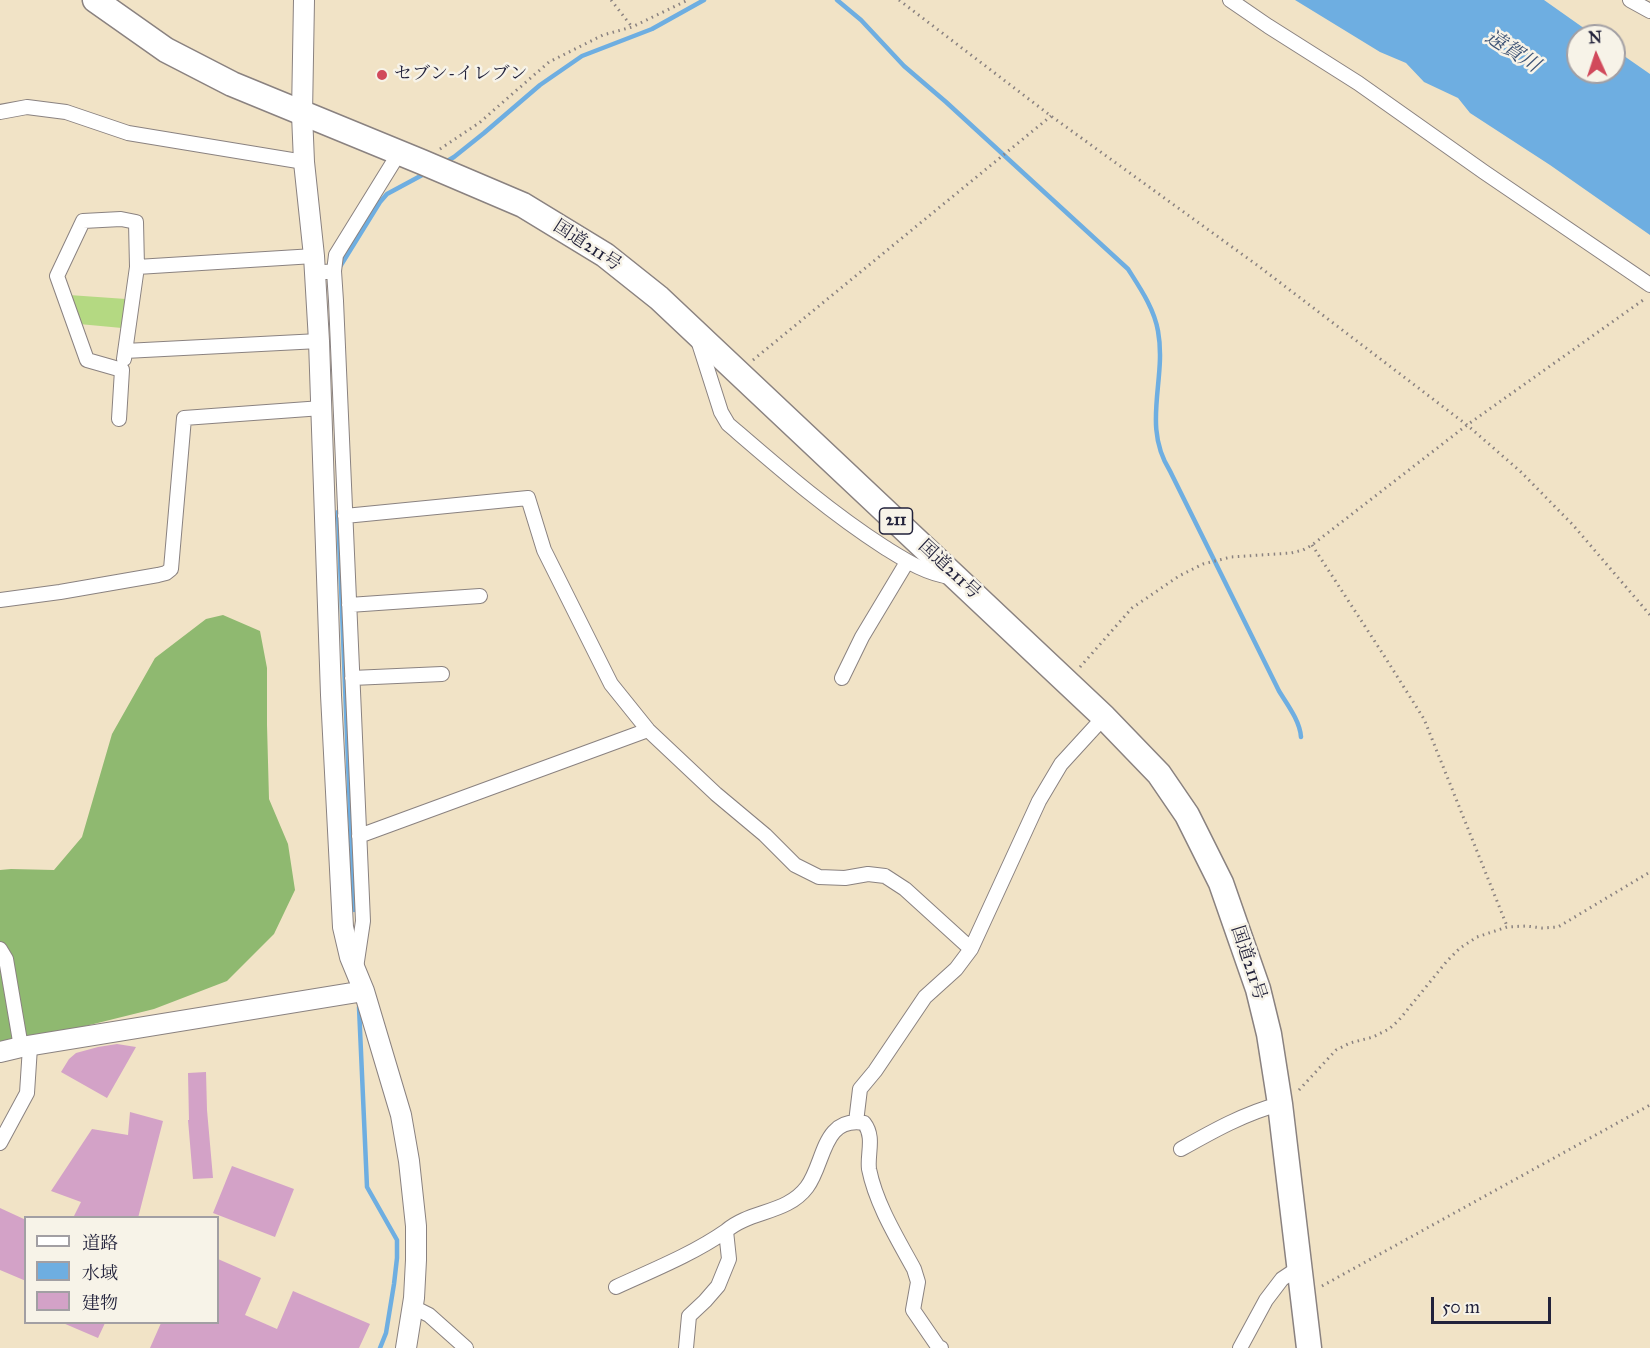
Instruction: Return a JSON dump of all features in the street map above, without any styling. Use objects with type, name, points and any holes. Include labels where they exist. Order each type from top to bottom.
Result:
[{"type":"highway","name":"国道211号","points":[[95,0],[165,50],[232,84],[523,205],[605,255],[659,298],[958,578],[1104,717],[1159,774],[1187,815],[1221,883],[1258,988],[1269,1034],[1280,1104],[1309,1348]]},
{"type":"street","points":[[304,0],[302,114],[304,162],[321,267],[345,516],[363,921],[356,970]]},
{"type":"street","points":[[1230,0],[1358,83],[1650,285]]},
{"type":"street","points":[[1630,0],[1650,12]]},
{"type":"street","points":[[0,112],[27,107],[66,112],[128,133],[304,162]]},
{"type":"street","points":[[137,267],[321,267],[336,255],[399,153]]},
{"type":"street","points":[[119,419],[122,369],[137,267],[136,222],[121,219],[83,220],[57,276],[87,360],[122,369]]},
{"type":"street","points":[[321,267],[319,341],[331,695],[343,927],[350,957],[364,991],[401,1115],[409,1161],[416,1226],[416,1260],[413,1307],[406,1348]]},
{"type":"street","points":[[696,333],[721,412],[728,423],[807,492],[857,530],[908,562],[939,576],[958,578]]},
{"type":"street","points":[[125,351],[319,341]]},
{"type":"street","points":[[0,600],[158,575],[171,569],[184,418],[322,408]]},
{"type":"street","points":[[345,516],[528,498],[544,550],[611,684],[648,730],[716,794],[765,835],[795,865],[819,877],[845,878],[868,874],[885,876],[904,889],[971,949]]},
{"type":"street","points":[[842,678],[862,637],[908,562]]},
{"type":"street","points":[[349,605],[480,596]]},
{"type":"street","points":[[352,678],[442,674]]},
{"type":"street","points":[[856,1122],[860,1089],[875,1071],[925,997],[956,969],[971,949],[1039,801],[1061,764],[1104,717]]},
{"type":"street","points":[[359,836],[648,730]]},
{"type":"street","points":[[0,949],[6,959],[25,1047],[27,1092],[0,1143]]},
{"type":"street","points":[[0,1053],[364,991]]},
{"type":"street","points":[[1181,1149],[1225,1124],[1266,1107],[1280,1104]]},
{"type":"street","points":[[616,1287],[716,1238],[733,1224],[782,1207],[797,1199],[809,1185],[817,1169],[823,1148],[830,1137],[838,1128],[856,1122],[864,1124],[869,1130],[869,1168],[878,1199],[914,1269],[918,1282],[913,1310],[941,1348]]},
{"type":"street","points":[[686,1348],[689,1316],[718,1286],[729,1259],[726,1231]]},
{"type":"street","points":[[1240,1348],[1266,1299],[1282,1280],[1300,1267]]},
{"type":"street","points":[[413,1307],[429,1315],[466,1348]]},
{"type":"path","points":[[611,0],[632,27]]},
{"type":"path","points":[[422,162],[479,123],[549,62],[603,35],[632,27],[688,0]]},
{"type":"path","points":[[898,0],[1051,116],[1257,265],[1467,425],[1521,472],[1573,525],[1650,615]]},
{"type":"path","points":[[738,372],[1051,116]]},
{"type":"path","points":[[1067,681],[1132,608],[1179,576],[1203,564],[1231,557],[1291,553],[1312,545],[1467,425],[1650,295]]},
{"type":"path","points":[[1312,545],[1424,719],[1507,927]]},
{"type":"path","points":[[1280,1104],[1300,1089],[1336,1050],[1389,1029],[1447,961],[1460,948],[1477,937],[1507,927],[1558,927],[1650,872]]},
{"type":"path","points":[[1302,1297],[1650,1105]]},
{"type":"green space","points":[[69,295],[126,299],[122,328],[79,324]]},
{"type":"green space","points":[[223,615],[260,631],[267,668],[269,799],[288,844],[295,890],[274,934],[227,981],[154,1009],[0,1046],[0,870],[54,870],[82,837],[112,734],[155,658],[206,619]]},
{"type":"water","name":"遠賀川","points":[[1295,0],[1544,0],[1578,24],[1566,24],[1566,84],[1626,84],[1626,57],[1650,74],[1650,235],[1550,165],[1470,113],[1458,98],[1424,82],[1406,63],[1380,52]]},
{"type":"building","points":[[117,1044],[136,1047],[107,1098],[61,1072],[76,1053]]},
{"type":"building","points":[[206,1072],[213,1178],[193,1179],[188,1120],[188,1073]]},
{"type":"building","points":[[130,1112],[163,1121],[139,1216],[74,1216],[81,1202],[51,1191],[92,1129],[128,1135]]},
{"type":"building","points":[[232,1166],[294,1189],[275,1237],[213,1213]]},
{"type":"building","points":[[0,1208],[24,1219],[24,1280],[0,1270]]},
{"type":"building","points":[[219,1259],[261,1278],[245,1315],[277,1329],[293,1291],[370,1324],[359,1348],[150,1348],[161,1324],[219,1324]]},
{"type":"building","points":[[65,1324],[105,1324],[98,1338]]},
{"type":"waterway","points":[[444,163],[484,133],[540,85],[582,56],[652,29],[704,0]]},
{"type":"waterway","points":[[837,0],[861,20],[904,66],[1128,269],[1137,283],[1150,306],[1158,331],[1160,367],[1156,419],[1157,437],[1162,454],[1279,691],[1296,719],[1301,737]]},
{"type":"waterway","points":[[341,265],[387,194],[426,173]]},
{"type":"waterway","points":[[338,512],[354,910]]},
{"type":"waterway","points":[[359,1007],[367,1187],[397,1240],[394,1284],[386,1333],[380,1348]]},
{"type":"place","name":"セブン-イレブン","points":[[382,75]]}]
